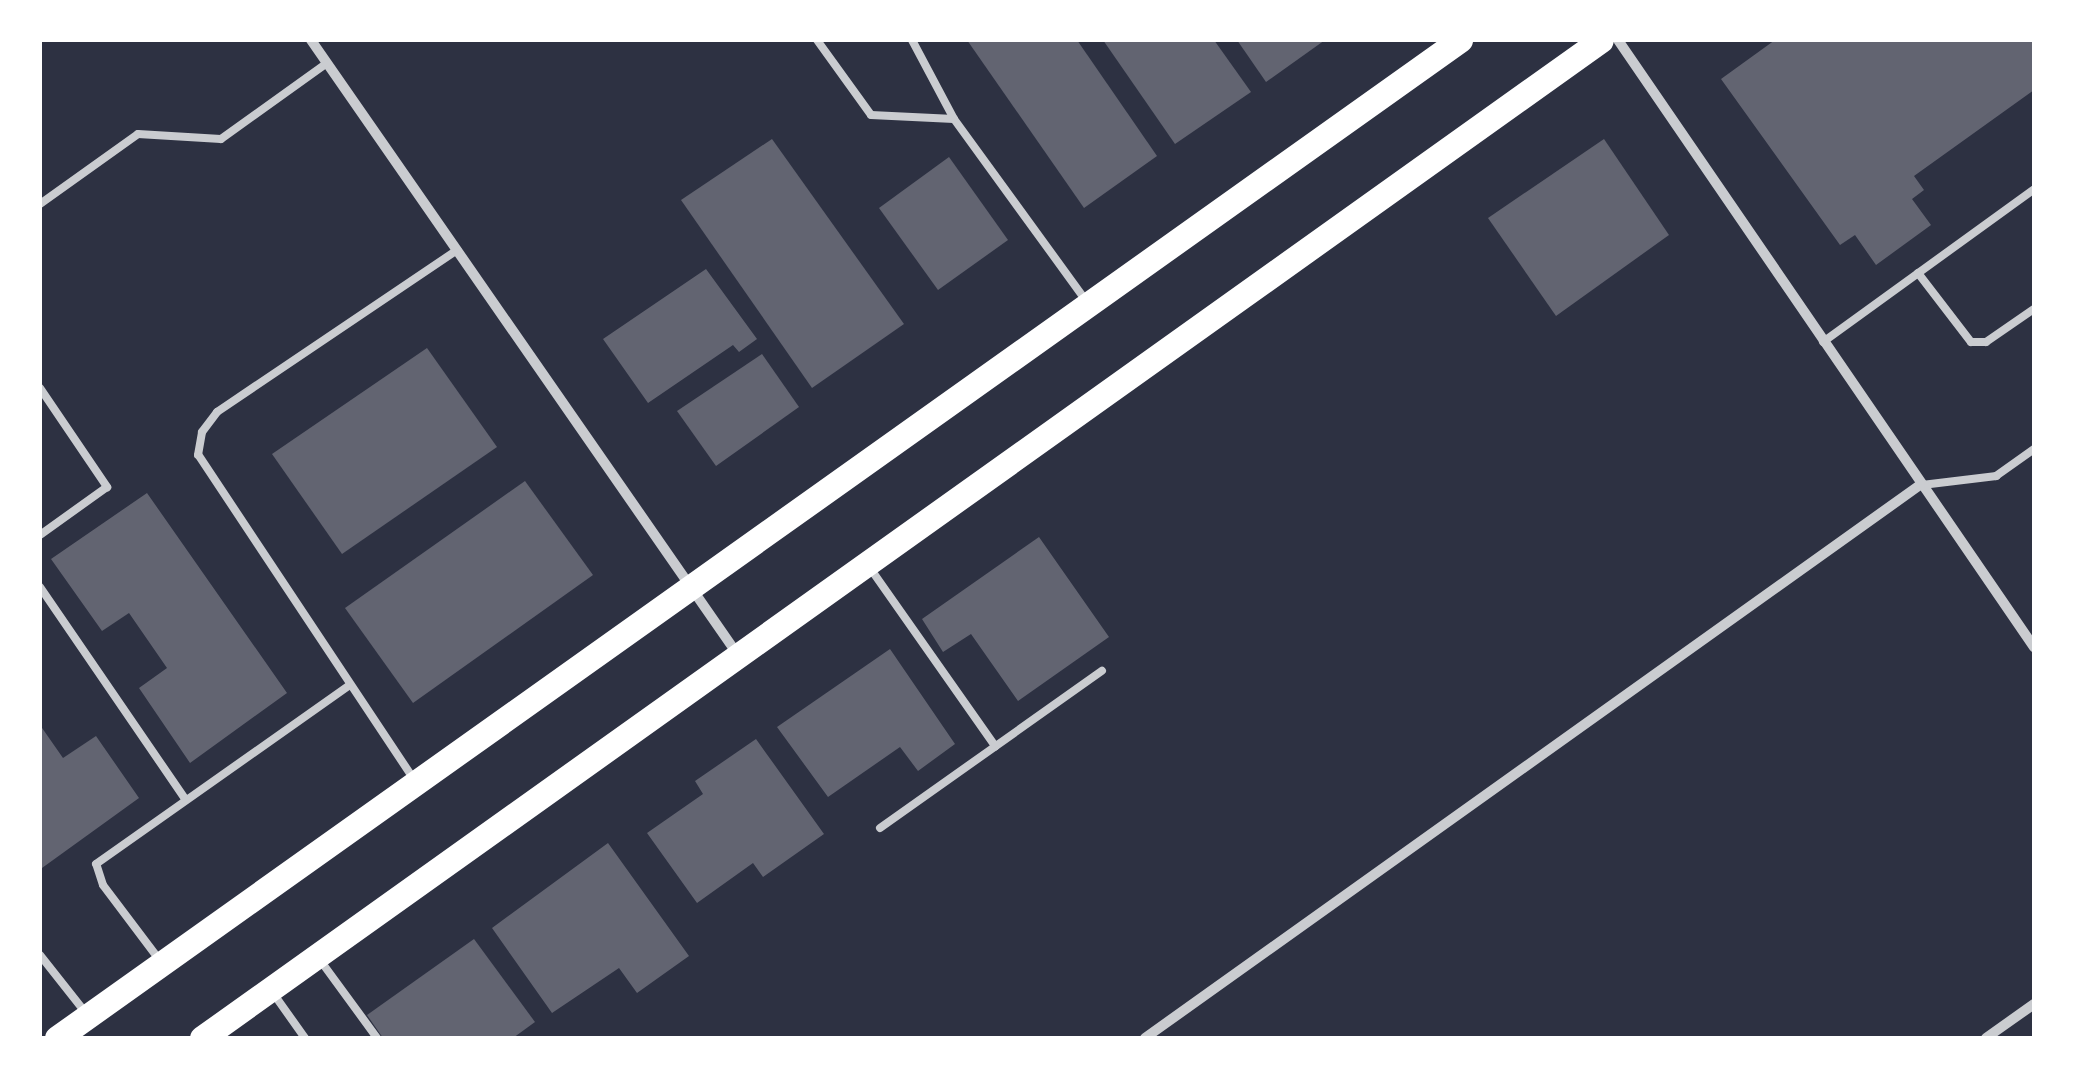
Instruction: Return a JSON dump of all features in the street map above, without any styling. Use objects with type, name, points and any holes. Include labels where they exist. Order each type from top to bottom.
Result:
[{"type":"main road","points":[[57,1038],[84,1027],[110,1000],[1460,40]]},
{"type":"main road","points":[[202,1038],[1601,40]]},
{"type":"street","points":[[311,40],[739,657]]},
{"type":"street","points":[[1618,40],[2034,646]]},
{"type":"street","points":[[1144,1038],[1920,485]]},
{"type":"street","points":[[1986,1038],[2034,1004]]},
{"type":"lane","points":[[817,40],[871,115],[954,119]]},
{"type":"lane","points":[[912,40],[954,119],[1088,305]]},
{"type":"lane","points":[[40,204],[138,134],[220,139],[327,62]]},
{"type":"lane","points":[[1823,342],[2034,190]]},
{"type":"lane","points":[[416,783],[210,479],[198,455],[202,432],[218,412],[457,250]]},
{"type":"lane","points":[[1918,272],[1971,342],[1986,342],[2034,308]]},
{"type":"lane","points":[[40,388],[107,487],[40,534]]},
{"type":"lane","points":[[1920,485],[1996,476],[2034,449]]},
{"type":"lane","points":[[868,564],[995,746]]},
{"type":"lane","points":[[40,588],[186,800]]},
{"type":"lane","points":[[880,828],[1102,671]]},
{"type":"lane","points":[[162,964],[103,886],[96,864],[350,685]]},
{"type":"lane","points":[[40,956],[84,1027]]},
{"type":"lane","points":[[318,956],[377,1038]]},
{"type":"lane","points":[[270,990],[305,1038]]},
{"type":"building","points":[[967,40],[1077,40],[1157,156],[1084,208]]},
{"type":"building","points":[[1103,40],[1214,40],[1251,92],[1175,144]]},
{"type":"building","points":[[1237,40],[1325,40],[1266,82]]},
{"type":"building","points":[[1775,40],[2034,40],[2034,90],[1914,176],[1924,190],[1912,199],[1931,225],[1876,265],[1855,235],[1840,245],[1721,79]]},
{"type":"building","points":[[772,139],[904,324],[812,388],[681,200]]},
{"type":"building","points":[[1604,139],[1669,235],[1556,316],[1488,218]]},
{"type":"building","points":[[949,157],[1008,240],[938,290],[879,208]]},
{"type":"building","points":[[706,269],[757,339],[739,352],[733,345],[648,403],[603,339]]},
{"type":"building","points":[[427,348],[497,447],[342,554],[272,454]]},
{"type":"building","points":[[762,354],[799,407],[716,466],[677,411]]},
{"type":"building","points":[[525,481],[593,575],[413,703],[345,608]]},
{"type":"building","points":[[147,493],[287,693],[190,763],[139,688],[167,668],[129,613],[102,631],[51,559]]},
{"type":"building","points":[[1039,537],[1109,637],[1018,701],[971,634],[943,652],[922,619]]},
{"type":"building","points":[[890,649],[955,744],[918,771],[900,747],[828,797],[777,727]]},
{"type":"building","points":[[40,725],[63,758],[96,736],[139,798],[42,868]]},
{"type":"building","points":[[756,739],[824,834],[763,877],[753,863],[697,903],[647,833],[703,794],[695,781]]},
{"type":"building","points":[[608,843],[689,956],[637,993],[619,968],[552,1013],[492,928]]},
{"type":"building","points":[[474,939],[535,1022],[513,1038],[383,1038],[367,1015]]}]
